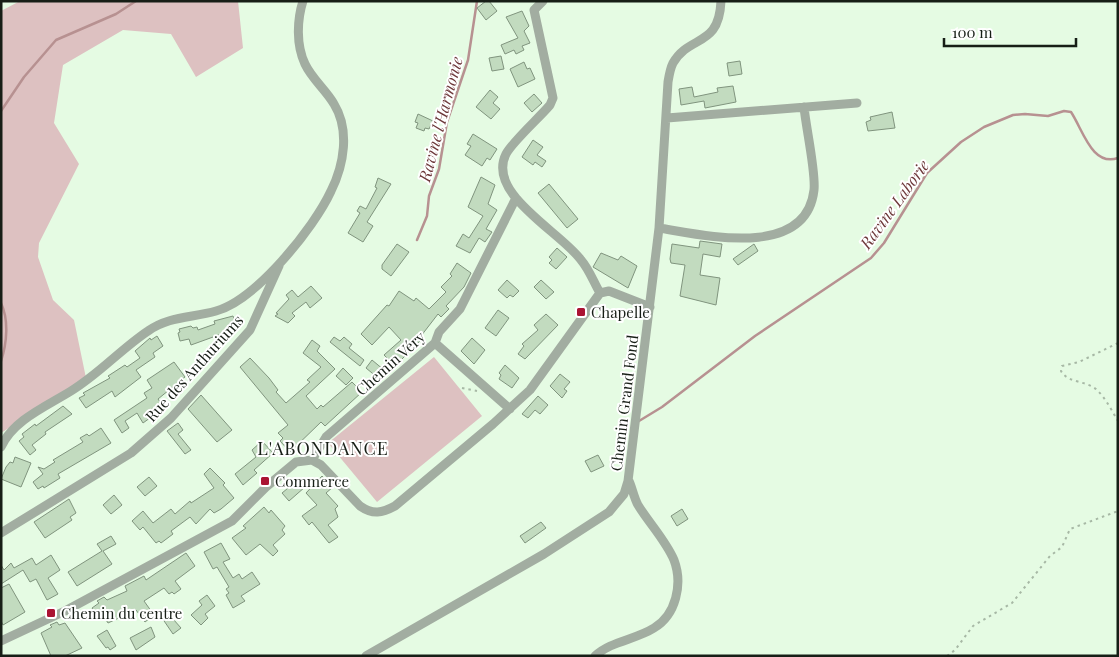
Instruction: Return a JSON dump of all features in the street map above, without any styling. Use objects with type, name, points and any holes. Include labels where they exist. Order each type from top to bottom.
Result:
[{"type":"street","points":[[1,447],[19,424],[84,383],[148,330],[173,318],[217,311],[238,302],[280,264],[315,222],[332,190],[341,166],[343,134],[334,104],[310,71],[303,55],[298,30],[299,12],[303,1]]},
{"type":"street","points":[[543,1],[534,10],[553,98],[550,105],[506,154],[503,171],[505,182],[516,198],[581,259],[600,294]]},
{"type":"street","name":"Chemin Grand Fond","points":[[366,656],[544,554],[609,512],[624,494],[628,481],[659,228],[668,82],[672,65],[687,50],[709,36],[716,27],[721,1]]},
{"type":"street","points":[[667,118],[857,103]]},
{"type":"street","points":[[659,228],[729,239],[752,239],[774,234],[805,216],[812,202],[814,188],[804,107]]},
{"type":"street","name":"Chemin Véry","points":[[312,460],[326,437],[435,343],[439,332],[460,309],[516,198]]},
{"type":"street","name":"Rue des Anthuriums","points":[[1,533],[131,453],[171,418],[250,330],[280,264]]},
{"type":"street","points":[[1,641],[65,611],[232,521],[288,467],[304,459],[312,460],[321,465],[360,506],[375,513],[395,506],[530,390],[600,294],[609,292],[650,307]]},
{"type":"street","points":[[435,343],[510,409]]},
{"type":"street","points":[[595,656],[610,646],[654,628],[670,612],[676,597],[677,579],[674,561],[638,505],[628,481]]},
{"type":"path","points":[[1118,343],[1079,362],[1062,366],[1061,371],[1069,378],[1084,382],[1098,390],[1118,421]]},
{"type":"path","points":[[947,656],[955,650],[973,626],[1012,603],[1050,556],[1062,548],[1070,529],[1118,511]]},
{"type":"shaded area","points":[[20,1],[238,1],[243,48],[196,77],[171,34],[123,30],[63,65],[54,123],[79,164],[39,243],[38,257],[53,300],[74,320],[86,378],[1,433],[1,11]]},
{"type":"shaded area","points":[[434,357],[482,416],[377,502],[328,443]]},
{"type":"building","points":[[486,1],[489,1],[497,11],[486,20],[477,8]]},
{"type":"building","points":[[522,11],[529,26],[524,31],[530,43],[522,46],[524,50],[516,54],[514,50],[505,54],[501,45],[518,38],[506,17]]},
{"type":"building","points":[[501,56],[504,69],[492,71],[489,58]]},
{"type":"building","points":[[740,61],[742,74],[729,76],[727,63]]},
{"type":"building","points":[[524,62],[527,69],[530,68],[535,79],[518,87],[510,69]]},
{"type":"building","points":[[733,86],[736,102],[705,108],[704,101],[681,105],[679,89],[692,87],[694,97],[718,92],[717,88]]},
{"type":"building","points":[[490,90],[498,97],[493,103],[500,109],[491,119],[476,107]]},
{"type":"building","points":[[534,94],[542,103],[532,112],[524,103]]},
{"type":"building","points":[[892,112],[895,128],[868,131],[866,122],[871,120],[870,117]]},
{"type":"building","points":[[418,114],[433,121],[429,129],[425,128],[424,131],[416,128],[418,123],[415,122]]},
{"type":"building","points":[[473,134],[497,149],[490,160],[487,158],[482,166],[465,155],[471,146],[467,144]]},
{"type":"building","points":[[533,140],[543,147],[537,155],[546,161],[542,167],[535,162],[533,165],[522,157]]},
{"type":"building","points":[[481,177],[495,185],[488,204],[497,210],[486,229],[492,232],[485,242],[479,238],[470,253],[456,246],[463,234],[469,238],[483,216],[468,207]]},
{"type":"building","points":[[378,178],[391,184],[367,222],[373,226],[363,242],[348,233],[360,213],[357,211],[360,206],[366,209],[377,188],[375,187]]},
{"type":"building","points":[[549,184],[578,219],[567,228],[538,193]]},
{"type":"building","points":[[700,241],[722,244],[720,257],[703,254],[700,275],[720,278],[716,305],[680,296],[685,265],[671,263],[670,259],[672,244],[699,248]]},
{"type":"building","points":[[397,244],[409,252],[391,276],[382,269],[382,265]]},
{"type":"building","points":[[754,244],[758,251],[738,265],[733,259]]},
{"type":"building","points":[[557,248],[567,257],[556,269],[549,263],[552,260],[549,257]]},
{"type":"building","points":[[601,253],[618,260],[621,256],[637,266],[628,288],[593,267]]},
{"type":"building","points":[[457,263],[471,273],[464,287],[446,306],[449,309],[441,317],[438,314],[421,336],[423,338],[398,363],[395,359],[391,362],[384,355],[401,340],[389,327],[372,345],[361,334],[387,305],[389,306],[399,291],[414,301],[416,298],[429,309],[446,292],[441,287],[452,276],[450,274]]},
{"type":"building","points":[[507,280],[519,291],[513,297],[510,295],[507,298],[498,290]]},
{"type":"building","points":[[541,280],[554,292],[546,299],[534,287]]},
{"type":"building","points":[[311,286],[322,298],[310,308],[306,302],[292,313],[295,316],[288,323],[275,316],[289,299],[286,295],[292,290],[298,297]]},
{"type":"building","points":[[498,310],[509,318],[496,336],[485,328]]},
{"type":"building","points":[[546,314],[558,325],[525,359],[518,354],[524,346],[522,344],[538,330],[534,325]]},
{"type":"building","points":[[233,316],[238,328],[191,345],[189,339],[180,341],[179,329],[191,326],[193,328],[197,327],[198,330],[215,324],[214,321]]},
{"type":"building","points":[[157,336],[163,346],[153,353],[155,357],[136,370],[141,377],[115,397],[112,391],[86,408],[79,398],[85,395],[83,393],[110,378],[108,376],[125,365],[127,367],[140,358],[135,351],[150,338],[151,340]]},
{"type":"building","points":[[334,337],[340,341],[344,337],[352,344],[349,348],[364,360],[360,366],[330,342]]},
{"type":"building","points":[[472,338],[485,350],[474,364],[461,351]]},
{"type":"building","points":[[312,340],[320,346],[317,351],[335,369],[306,396],[317,409],[321,405],[323,407],[352,382],[362,392],[325,426],[321,422],[290,452],[280,441],[283,438],[278,433],[288,425],[240,367],[250,358],[269,378],[278,390],[276,392],[286,403],[310,382],[307,380],[321,367],[303,353]]},
{"type":"building","points":[[372,360],[384,370],[378,378],[366,368]]},
{"type":"building","points":[[174,362],[185,377],[158,399],[163,406],[152,413],[154,415],[143,423],[137,413],[125,421],[129,428],[122,433],[114,420],[147,398],[144,393],[152,388],[147,380]]},
{"type":"building","points":[[505,365],[519,378],[512,388],[499,379],[501,375],[499,373]]},
{"type":"building","points":[[343,368],[353,378],[346,385],[336,376]]},
{"type":"building","points":[[560,374],[570,382],[564,389],[567,391],[562,398],[550,386]]},
{"type":"building","points":[[201,395],[232,430],[217,442],[188,409]]},
{"type":"building","points":[[538,396],[548,405],[540,414],[535,410],[528,418],[522,414]]},
{"type":"building","points":[[63,406],[72,414],[45,432],[46,434],[32,445],[36,450],[30,455],[19,441],[24,437],[22,434]]},
{"type":"building","points":[[178,423],[183,430],[178,434],[191,450],[185,454],[167,431]]},
{"type":"building","points":[[101,428],[111,443],[58,474],[60,478],[44,488],[43,486],[38,489],[33,482],[43,474],[38,467],[44,469],[55,462],[53,460],[83,442],[80,438],[87,434],[89,436]]},
{"type":"building","points":[[262,441],[273,453],[254,470],[257,473],[243,485],[235,474],[256,457],[252,450]]},
{"type":"building","points":[[598,455],[604,466],[591,472],[585,461]]},
{"type":"building","points":[[15,457],[31,463],[21,487],[1,479],[6,467],[10,462],[13,463]]},
{"type":"building","points":[[210,468],[225,483],[223,485],[234,498],[221,509],[214,513],[210,509],[196,524],[190,517],[171,531],[173,534],[161,543],[159,541],[156,543],[143,527],[140,530],[132,521],[143,511],[153,523],[171,509],[175,514],[190,501],[191,503],[214,488],[204,474]]},
{"type":"building","points":[[322,476],[333,487],[326,493],[338,506],[335,509],[338,517],[328,525],[338,537],[329,543],[312,522],[309,525],[302,516],[317,505],[306,493]]},
{"type":"building","points":[[149,477],[157,486],[145,496],[137,487]]},
{"type":"building","points":[[298,480],[305,487],[289,501],[282,493]]},
{"type":"building","points":[[114,495],[122,505],[111,514],[103,505]]},
{"type":"building","points":[[69,499],[76,513],[70,517],[72,520],[45,538],[34,522]]},
{"type":"building","points":[[264,507],[269,513],[271,510],[285,526],[282,530],[285,534],[273,545],[278,551],[273,556],[260,544],[246,555],[232,538],[246,528],[243,526]]},
{"type":"building","points":[[682,509],[688,519],[677,526],[671,516]]},
{"type":"building","points":[[541,522],[546,528],[525,543],[520,536]]},
{"type":"building","points":[[111,536],[116,544],[103,551],[112,564],[77,586],[68,572],[102,551],[97,544]]},
{"type":"building","points":[[221,543],[230,559],[223,562],[233,578],[239,574],[242,579],[252,572],[260,584],[241,596],[245,601],[233,608],[226,595],[229,593],[226,589],[229,587],[217,567],[213,569],[204,552]]},
{"type":"building","points":[[186,553],[195,566],[175,581],[181,589],[174,594],[172,592],[169,594],[164,588],[144,601],[154,615],[145,622],[136,610],[108,623],[101,612],[97,615],[92,608],[99,603],[97,601],[104,597],[107,600],[127,591],[125,586],[144,576],[146,580]]},
{"type":"building","points":[[51,555],[60,570],[48,578],[58,594],[47,600],[36,579],[30,582],[23,570],[1,584],[1,565],[4,570],[11,563],[14,568],[32,558],[36,565]]},
{"type":"building","points":[[9,584],[25,612],[3,625],[1,621],[1,588]]},
{"type":"building","points":[[207,595],[215,606],[205,614],[208,618],[201,625],[191,615],[202,605],[199,601]]},
{"type":"building","points":[[166,611],[181,628],[173,634],[160,615]]},
{"type":"building","points":[[57,622],[59,625],[65,623],[82,648],[65,656],[51,656],[41,633]]},
{"type":"building","points":[[151,627],[155,637],[136,650],[130,638]]},
{"type":"building","points":[[107,630],[116,646],[110,650],[108,647],[106,648],[97,636]]},
{"type":"waterway","points":[[1,111],[24,77],[56,40],[116,14],[136,1]]},
{"type":"waterway","name":"Ravine l'Harmonie","points":[[417,240],[427,216],[429,196],[439,169],[447,122],[468,60],[477,1]]},
{"type":"waterway","name":"Ravine Laborie","points":[[639,421],[662,407],[755,336],[871,258],[884,243],[927,173],[961,142],[984,127],[1013,115],[1048,116],[1064,111],[1071,112],[1084,137],[1095,152],[1101,157],[1109,159],[1118,158]]},
{"type":"waterway","points":[[1,303],[4,310],[6,332],[5,347],[1,361]]},
{"type":"place","name":"Chapelle","points":[[581,312]]},
{"type":"place","name":"Commerce","points":[[265,481]]},
{"type":"place","name":"Chemin du centre","points":[[51,613]]},
{"type":"district","name":"L'ABONDANCE","points":[[323,448]]}]
